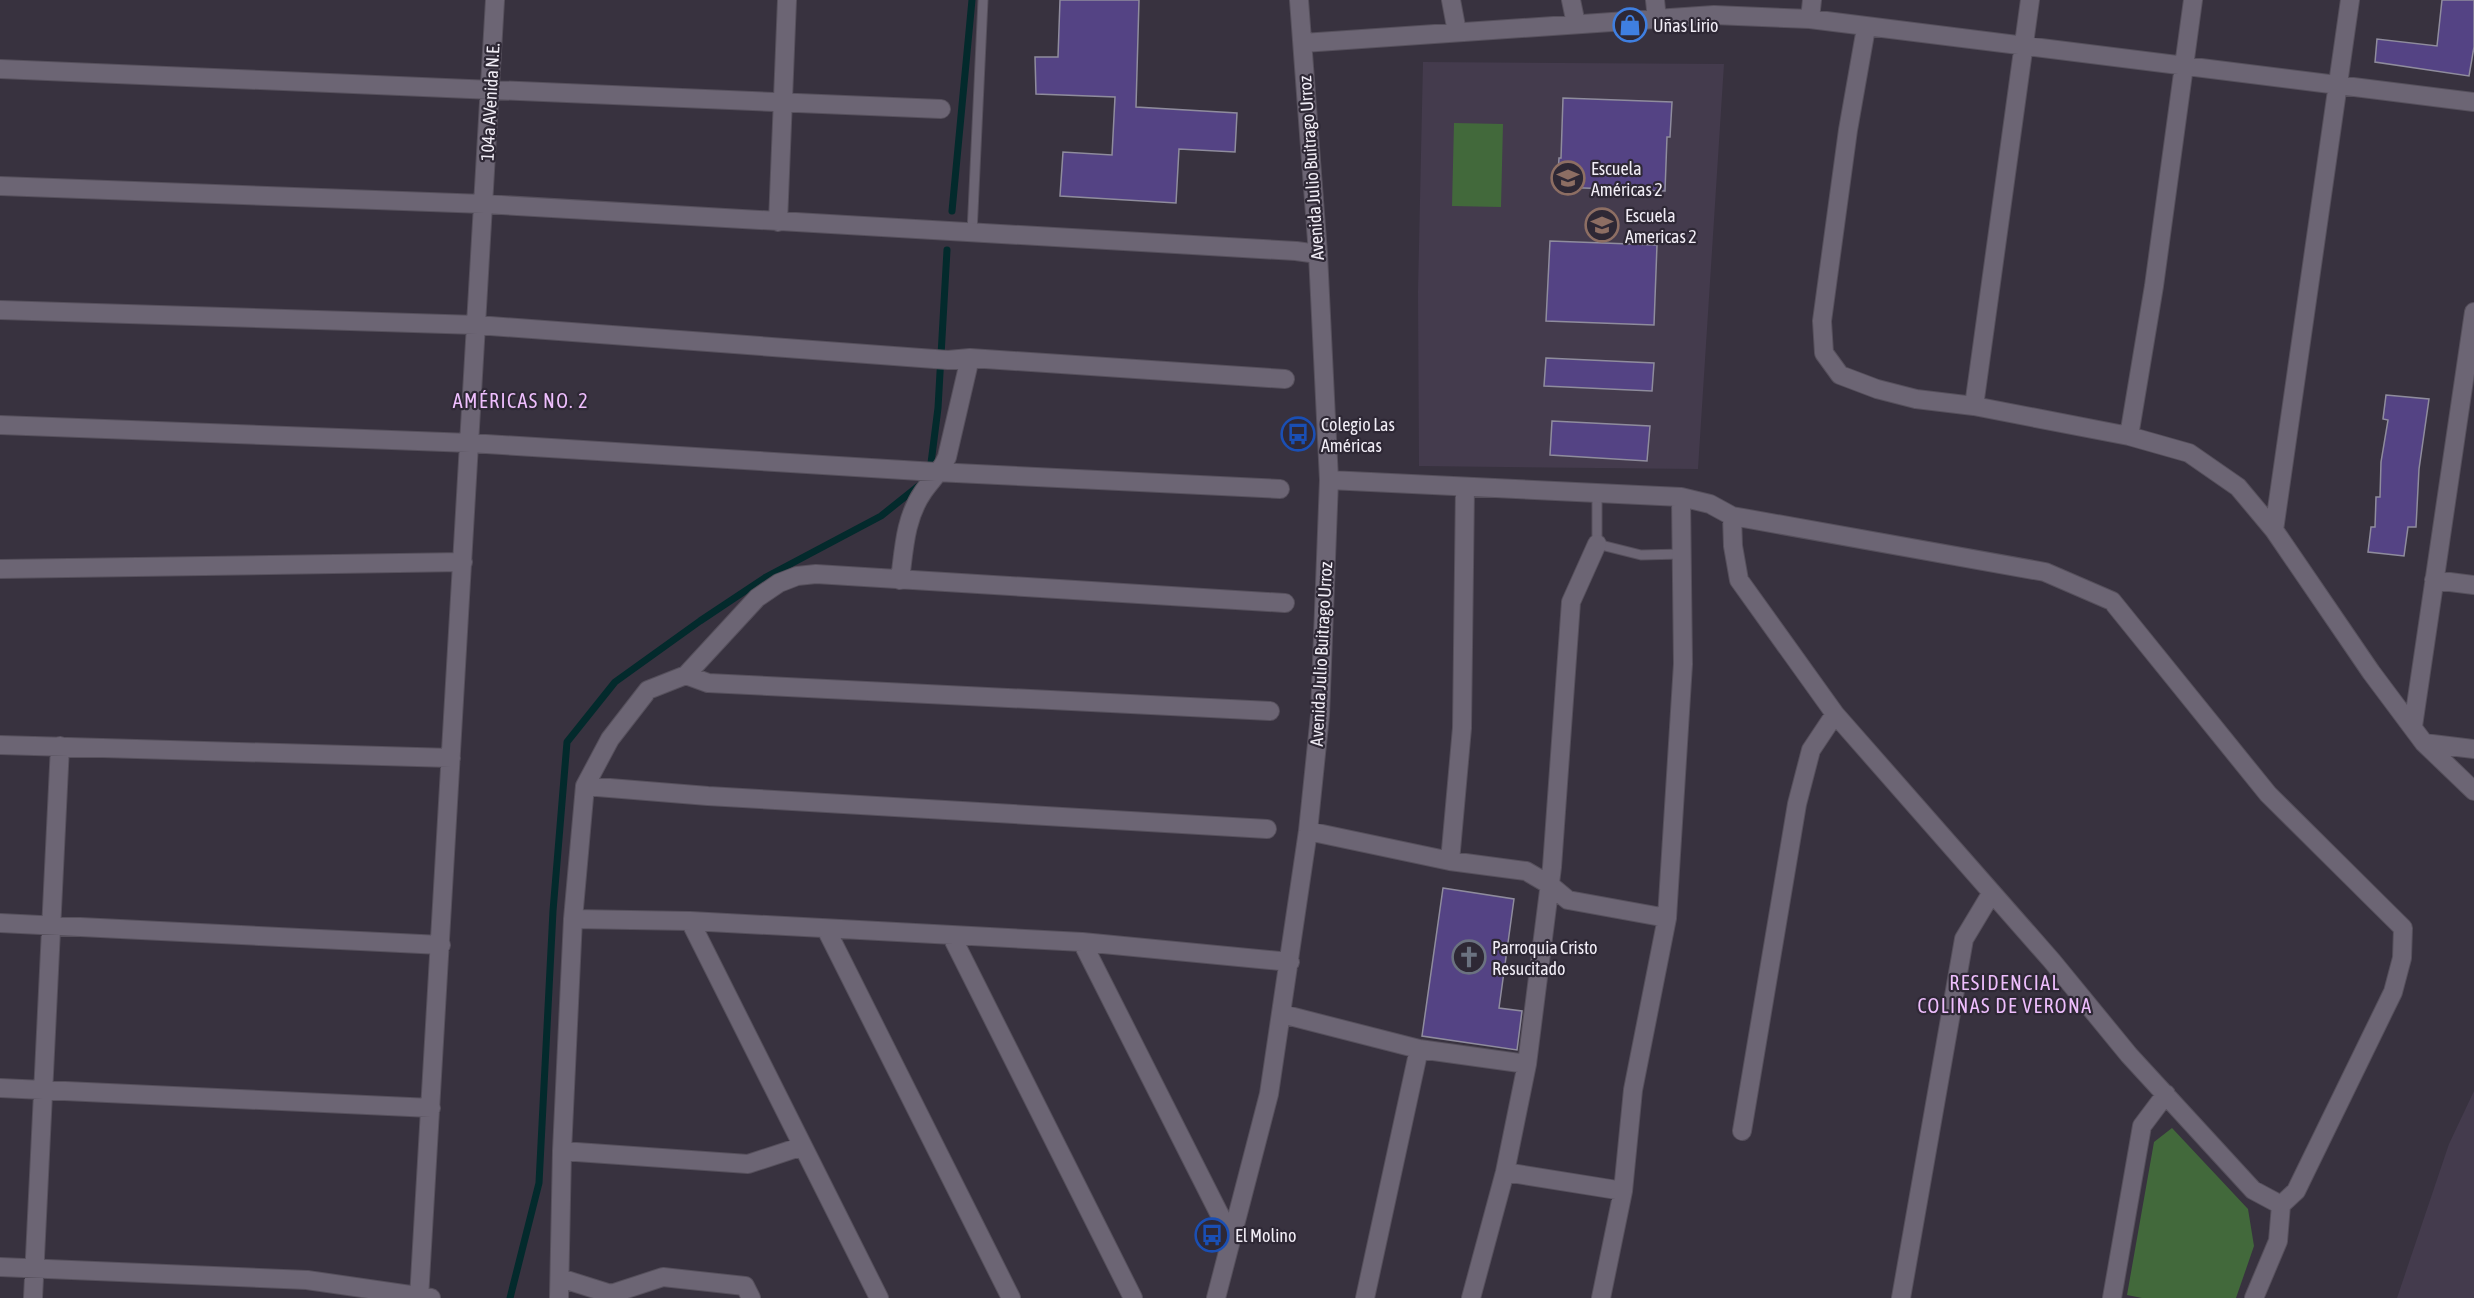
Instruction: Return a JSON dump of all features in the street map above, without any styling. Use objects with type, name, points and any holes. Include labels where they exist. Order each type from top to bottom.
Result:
[{"type":"street","name":"104a AVenida N.E.","points":[[423,1297],[431,1108],[495,0]]},
{"type":"street","points":[[778,222],[787,0]]},
{"type":"street","name":"Avenida Julio Buitrago Urroz","points":[[1216,1298],[1269,1094],[1308,831],[1320,715],[1329,480],[1318,254],[1299,0]]},
{"type":"street","points":[[1451,0],[1457,32]]},
{"type":"street","points":[[1571,0],[1576,24]]},
{"type":"street","points":[[1655,0],[1657,19]]},
{"type":"street","points":[[1810,20],[1812,0]]},
{"type":"street","points":[[1974,406],[2030,0]]},
{"type":"street","points":[[2129,436],[2154,286],[2193,0]]},
{"type":"street","points":[[2274,530],[2350,0]]},
{"type":"street","points":[[1303,43],[1657,19],[1713,8],[2474,102]]},
{"type":"street","points":[[1866,28],[1833,231],[1822,321],[1824,353],[1840,375],[1877,389],[1916,399],[1974,406],[2129,436],[2189,453],[2238,487],[2274,530],[2371,672],[2424,743],[2474,791]]},
{"type":"street","points":[[0,69],[941,109]]},
{"type":"street","points":[[0,186],[484,204],[1288,250],[1318,254]]},
{"type":"street","points":[[0,310],[477,325],[948,360],[970,358],[1285,379]]},
{"type":"street","points":[[2413,726],[2434,580],[2466,422],[2474,312]]},
{"type":"street","points":[[900,580],[907,526],[922,493],[947,457],[970,358]]},
{"type":"street","points":[[0,425],[81,426],[470,443],[1280,489]]},
{"type":"street","points":[[1329,480],[1681,497],[1710,504],[1732,516],[2045,572],[2112,600],[2268,794],[2403,928],[2402,958],[2393,992],[2296,1191],[2280,1205],[2278,1241],[2254,1298]]},
{"type":"street","points":[[1450,861],[1462,728],[1465,487]]},
{"type":"street","points":[[1601,1298],[1623,1191],[1633,1090],[1667,918],[1683,664],[1681,497]]},
{"type":"street","points":[[1732,516],[1733,546],[1739,580],[1835,714],[2052,961],[2129,1055],[2253,1190],[2280,1205]]},
{"type":"street","points":[[1471,1298],[1505,1172],[1527,1064],[1550,885],[1571,602],[1597,544]]},
{"type":"street","points":[[0,569],[463,562]]},
{"type":"street","points":[[559,1298],[562,1151],[573,919],[585,786],[610,739],[648,690],[686,675],[758,598],[779,582],[797,576],[816,574],[1285,603]]},
{"type":"street","points":[[2434,580],[2474,585]]},
{"type":"street","points":[[686,675],[708,683],[1270,711]]},
{"type":"street","points":[[1742,1131],[1797,804],[1811,750],[1835,714]]},
{"type":"street","points":[[2424,743],[2474,749]]},
{"type":"street","points":[[0,745],[452,758]]},
{"type":"street","points":[[33,1298],[60,746]]},
{"type":"street","points":[[585,786],[744,798],[1267,829]]},
{"type":"street","points":[[1308,831],[1450,861],[1526,871],[1550,885],[1568,900],[1667,918]]},
{"type":"street","points":[[1901,1298],[1964,939],[1991,894]]},
{"type":"street","points":[[573,919],[690,921],[1082,942],[1290,962]]},
{"type":"street","points":[[690,921],[879,1298]]},
{"type":"street","points":[[0,923],[441,945]]},
{"type":"street","points":[[826,929],[1011,1298]]},
{"type":"street","points":[[951,935],[1133,1298]]},
{"type":"street","points":[[1082,942],[1232,1239]]},
{"type":"street","points":[[1282,1014],[1419,1048],[1527,1064]]},
{"type":"street","points":[[1365,1298],[1419,1048]]},
{"type":"street","points":[[0,1088],[431,1108]]},
{"type":"street","points":[[2112,1298],[2142,1126],[2166,1094]]},
{"type":"street","points":[[562,1151],[748,1164],[803,1146]]},
{"type":"street","points":[[1505,1172],[1623,1191]]},
{"type":"street","points":[[0,1267],[423,1297]]},
{"type":"street","points":[[560,1278],[611,1296],[663,1277],[745,1286],[751,1298]]},
{"type":"lane","points":[[972,233],[983,0]]},
{"type":"lane","points":[[1596,493],[1597,544],[1641,555],[1683,554]]},
{"type":"shaded area","name":"Escuela Américas 2","points":[[1423,62],[1724,64],[1698,469],[1419,466],[1418,292]]},
{"type":"shaded area","points":[[2474,1091],[2474,1298],[2397,1298],[2449,1144]]},
{"type":"green space","points":[[1454,123],[1503,124],[1501,207],[1452,206]]},
{"type":"green space","points":[[2172,1128],[2248,1209],[2254,1246],[2236,1298],[2142,1298],[2127,1295],[2154,1142]]},
{"type":"building","points":[[1060,0],[1139,0],[1136,107],[1237,113],[1235,152],[1179,149],[1176,203],[1060,196],[1063,152],[1112,155],[1115,97],[1036,94],[1035,57],[1058,57]]},
{"type":"building","points":[[2442,0],[2474,0],[2474,47],[2469,76],[2375,62],[2377,39],[2437,46]]},
{"type":"building","points":[[1563,98],[1672,102],[1670,137],[1667,137],[1665,191],[1557,187],[1559,158],[1561,158]]},
{"type":"building","points":[[1550,241],[1657,245],[1654,325],[1546,321]]},
{"type":"building","points":[[1546,358],[1654,363],[1652,391],[1544,386]]},
{"type":"building","points":[[2386,395],[2429,399],[2419,469],[2416,527],[2408,527],[2404,556],[2368,552],[2371,527],[2375,527],[2376,497],[2380,497],[2381,462],[2388,420],[2383,419]]},
{"type":"building","points":[[1552,421],[1650,426],[1647,461],[1550,455]]},
{"type":"building","name":"Parroquia Cristo Resucitado","points":[[1443,888],[1514,899],[1499,1008],[1522,1011],[1517,1050],[1422,1036]]},
{"type":"waterway","points":[[952,211],[972,0]]},
{"type":"waterway","points":[[930,471],[938,408],[947,250]]},
{"type":"waterway","points":[[510,1298],[539,1183],[553,911],[567,742],[615,682],[766,577],[881,516],[921,484]]},
{"type":"place","name":"Uñas Lirio","points":[[1630,25]]},
{"type":"place","name":"Escuela Américas 2","points":[[1568,178]]},
{"type":"place","name":"Escuela Americas 2","points":[[1602,225]]},
{"type":"place","name":"Colegio Las Américas","points":[[1298,434]]},
{"type":"place","name":"Parroquia Cristo Resucitado","points":[[1469,957]]},
{"type":"place","name":"El Molino","points":[[1212,1235]]},
{"type":"district","name":"AMÉRICAS NO. 2","points":[[521,400]]},
{"type":"district","name":"RESIDENCIAL COLINAS DE VERONA","points":[[2005,994]]}]
